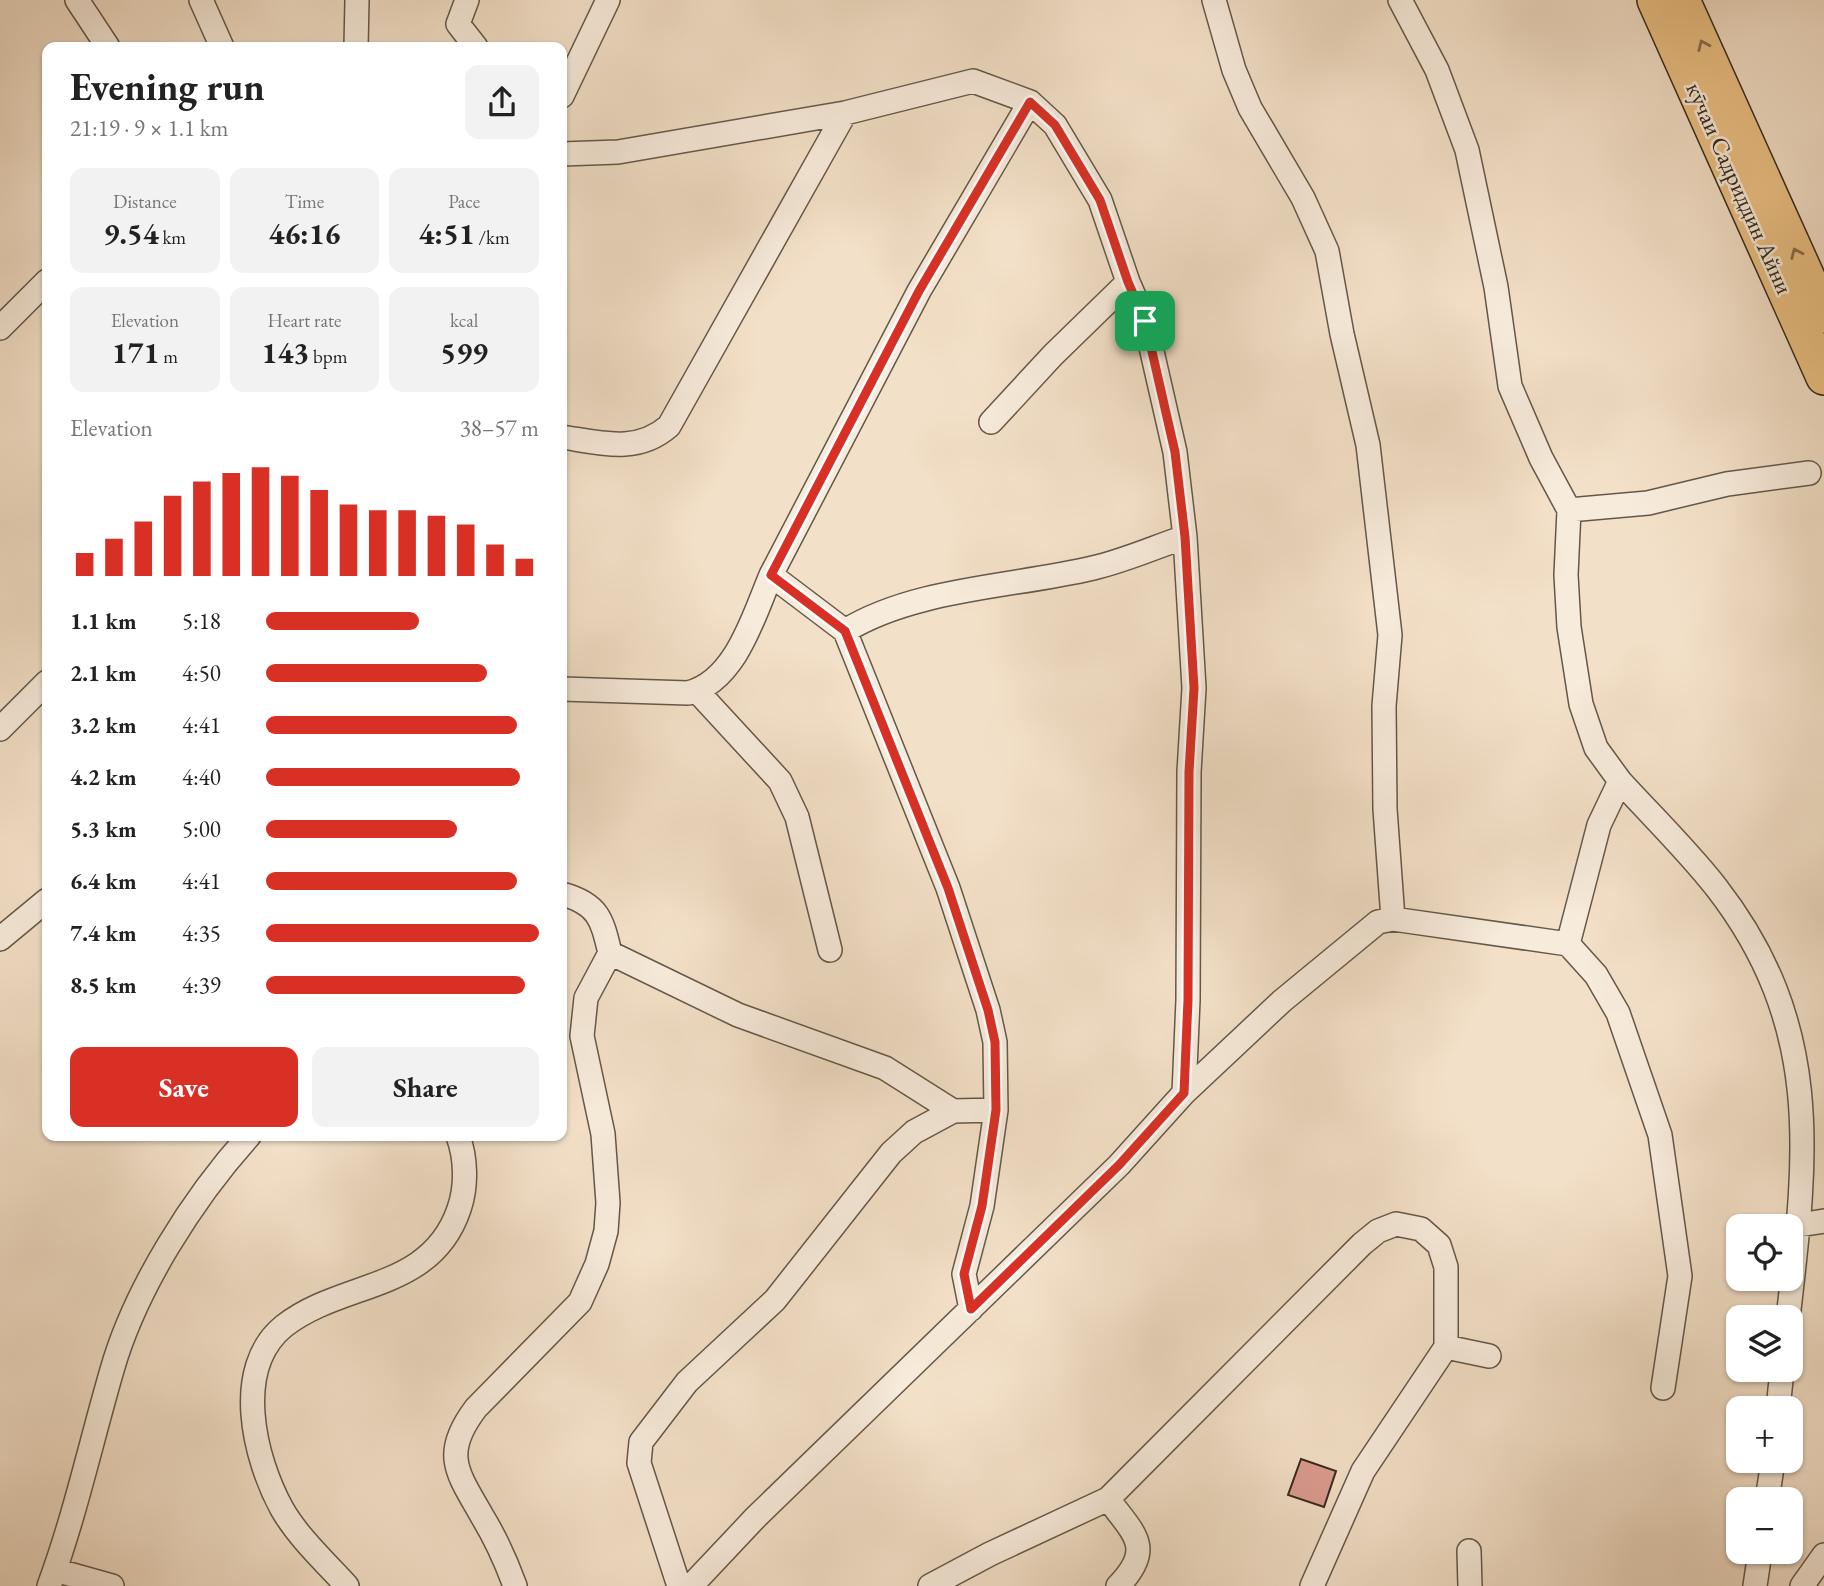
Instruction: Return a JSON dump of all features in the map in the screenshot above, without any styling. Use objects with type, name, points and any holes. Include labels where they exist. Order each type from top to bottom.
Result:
[{"type":"highway","name":"кӯчаи Садриддин Айни","points":[[1656,0],[1824,377]]},
{"type":"highway","name":"кӯчаи Садриддин Айни","points":[[1682,0],[1824,315]]},
{"type":"lane","points":[[77,0],[105,42]]},
{"type":"lane","points":[[201,0],[220,42]]},
{"type":"lane","points":[[356,42],[357,0]]},
{"type":"lane","points":[[467,0],[458,24],[472,42]]},
{"type":"lane","points":[[567,86],[608,0]]},
{"type":"lane","points":[[1214,0],[1223,39],[1245,95],[1303,198],[1327,251],[1342,334],[1368,445],[1390,635],[1384,719],[1385,808],[1393,919]]},
{"type":"lane","points":[[1400,0],[1437,70],[1467,150],[1496,287],[1510,386],[1541,458],[1569,510],[1566,575],[1569,627],[1581,704],[1596,748],[1620,781],[1717,888],[1770,976],[1784,1015],[1799,1076],[1804,1153],[1800,1214]]},
{"type":"lane","points":[[567,154],[618,152],[845,113],[973,81],[1030,102],[1055,125],[1100,200],[1128,282],[1145,321],[1175,452],[1185,537],[1194,688],[1189,772],[1188,1000],[1184,1093]]},
{"type":"lane","points":[[567,689],[621,693],[697,691],[721,673],[739,647],[771,575],[919,291],[1030,102]]},
{"type":"lane","points":[[567,438],[624,446],[644,443],[669,426],[845,113]]},
{"type":"lane","points":[[991,422],[1053,355],[1128,282]]},
{"type":"lane","points":[[0,328],[42,286]]},
{"type":"lane","points":[[1569,510],[1648,503],[1727,484],[1809,473]]},
{"type":"lane","points":[[845,631],[869,617],[901,605],[1097,567],[1185,537]]},
{"type":"lane","points":[[771,575],[845,631],[948,888],[979,978],[995,1042],[996,1110],[982,1206],[964,1274],[971,1309]]},
{"type":"lane","points":[[0,729],[42,687]]},
{"type":"lane","points":[[697,691],[780,781],[797,817],[831,950]]},
{"type":"lane","points":[[1568,944],[1599,825],[1620,781]]},
{"type":"lane","points":[[515,1586],[503,1552],[459,1478],[455,1448],[462,1426],[476,1408],[580,1302],[597,1264],[606,1231],[608,1203],[603,1134],[582,1036],[586,998],[610,953],[598,914],[579,899],[567,895]]},
{"type":"lane","points":[[0,939],[42,904]]},
{"type":"lane","points":[[691,1586],[756,1517],[1119,1165],[1184,1093],[1337,954],[1378,922],[1393,919],[1568,944],[1596,975],[1618,1013],[1660,1135],[1680,1276],[1663,1388]]},
{"type":"lane","points":[[610,953],[738,1015],[885,1068],[953,1111]]},
{"type":"lane","points":[[679,1586],[639,1463],[641,1442],[687,1382],[775,1300],[891,1153],[914,1132],[953,1111],[996,1110]]},
{"type":"lane","points":[[112,1586],[52,1578],[112,1368],[134,1312],[165,1253],[217,1175],[245,1141]]},
{"type":"lane","points":[[347,1586],[282,1509],[260,1454],[253,1380],[257,1361],[269,1341],[286,1325],[328,1304],[411,1270],[429,1258],[448,1236],[464,1196],[460,1141]]},
{"type":"lane","points":[[1803,1224],[1824,1221]]},
{"type":"lane","points":[[930,1586],[989,1553],[1108,1499],[1378,1231],[1396,1224],[1421,1229],[1439,1245],[1446,1266],[1446,1346],[1363,1471],[1312,1586]]},
{"type":"lane","points":[[1446,1346],[1489,1356]]},
{"type":"lane","points":[[1108,1499],[1138,1538],[1140,1556],[1131,1572],[1118,1586]]},
{"type":"lane","points":[[1469,1551],[1470,1586]]},
{"type":"lane","points":[[1802,1586],[1824,1555]]},
{"type":"lane","points":[[1755,1586],[1758,1564]]},
{"type":"building","points":[[1301,1459],[1336,1471],[1324,1507],[1288,1495]]},
{"type":"route","points":[[1030,102],[1055,125],[1100,200],[1128,282],[1145,321],[1175,452],[1185,537],[1194,688],[1189,772],[1188,1000],[1184,1093],[1119,1165],[971,1309],[964,1274],[982,1206],[996,1110],[995,1042],[988,1010],[948,888],[845,631],[771,575],[919,291],[1030,102]]}]
